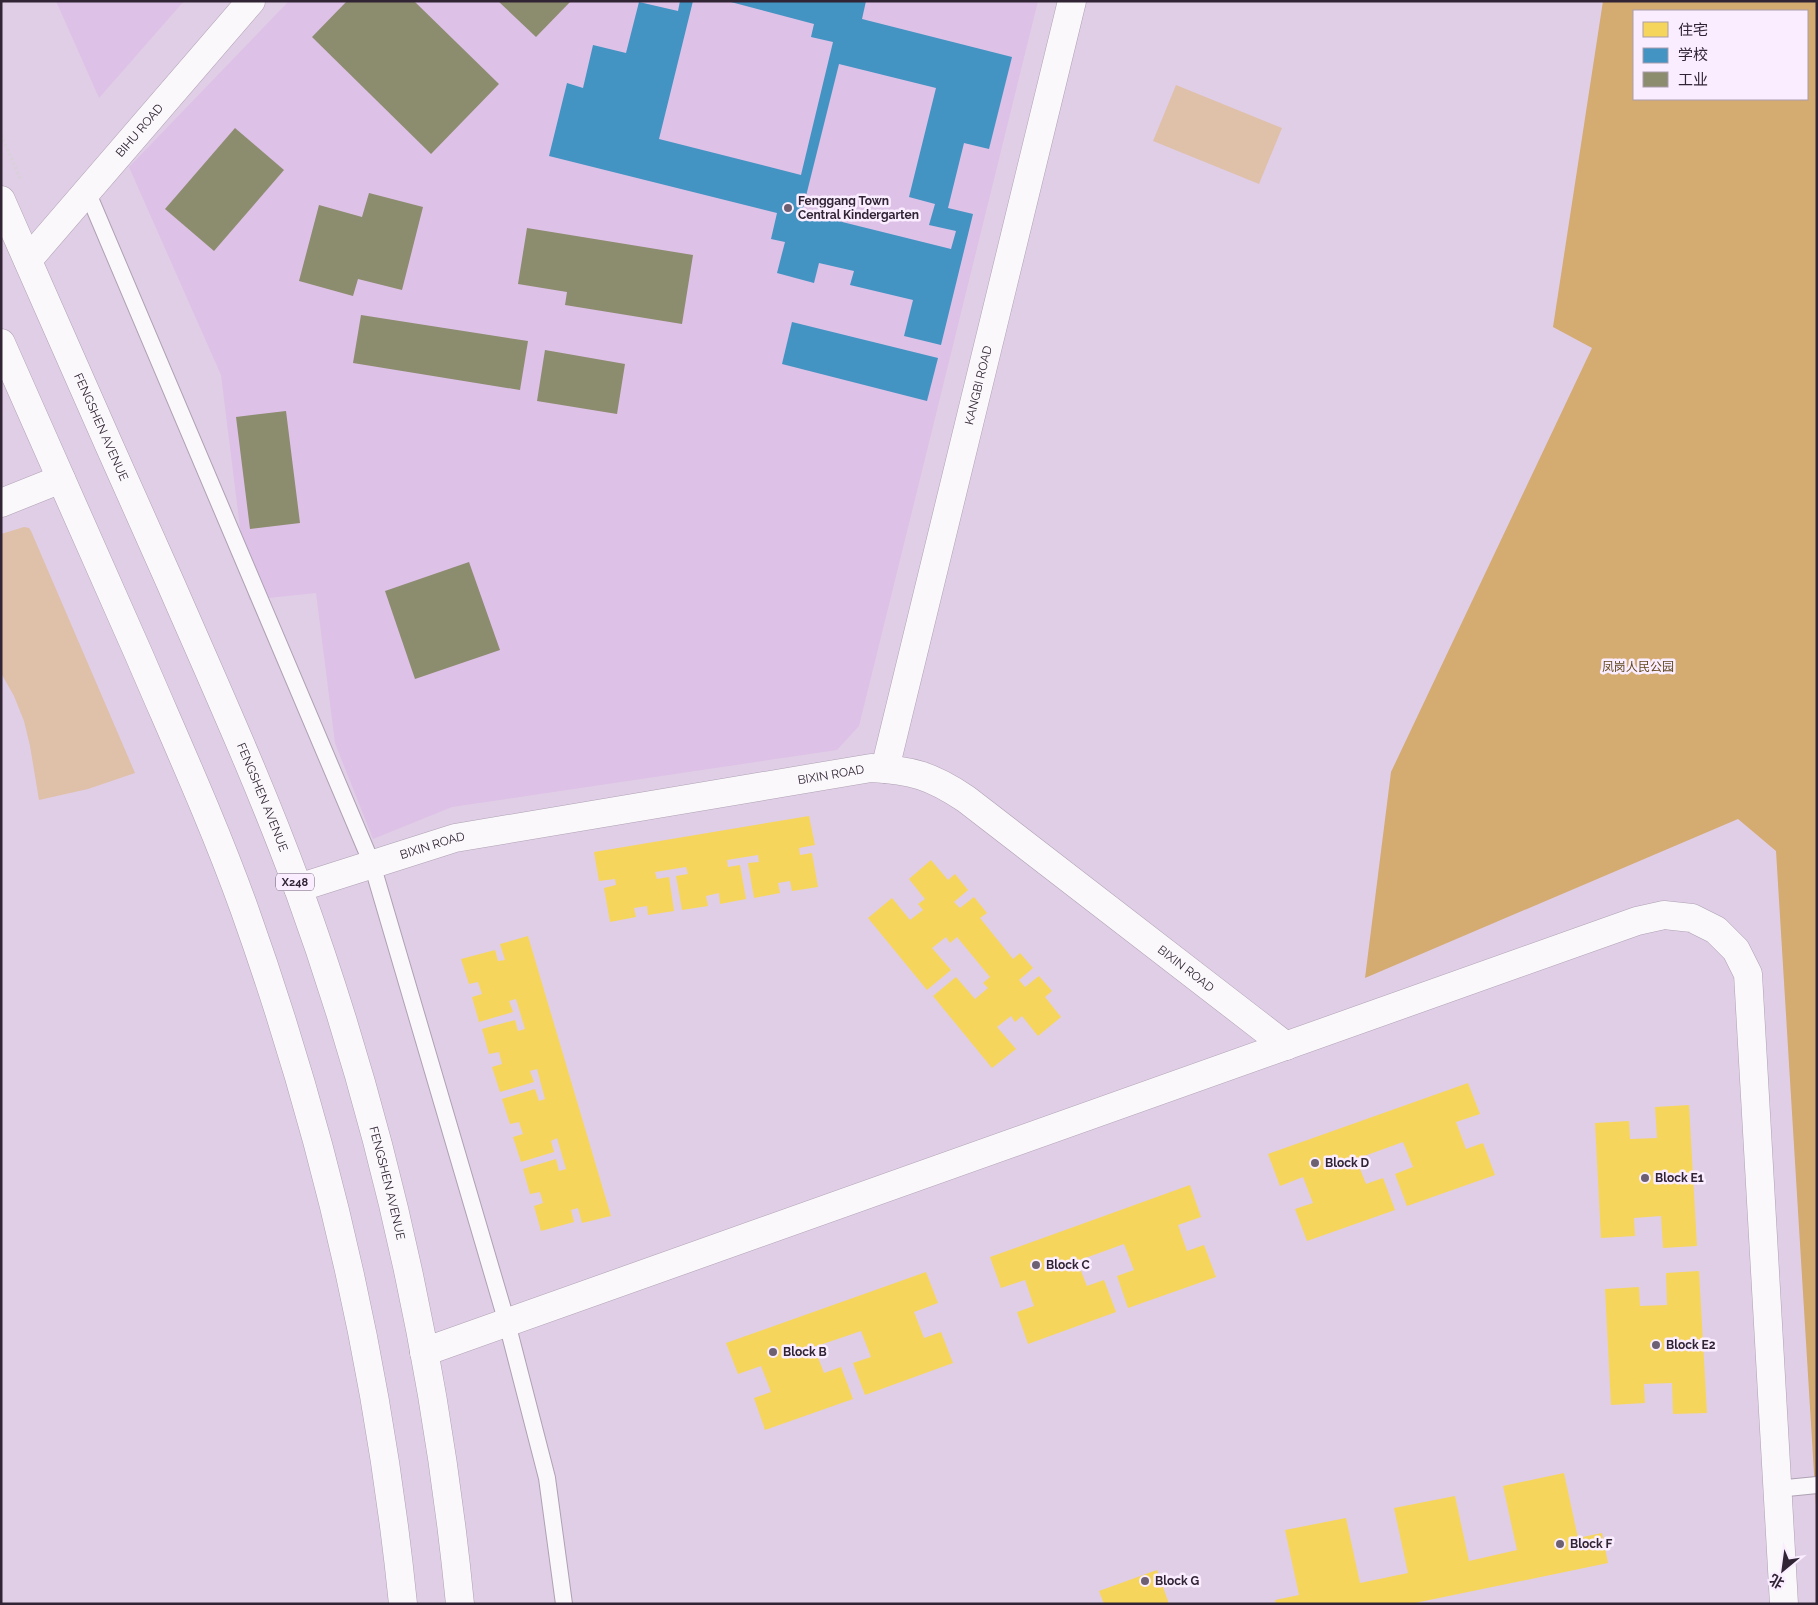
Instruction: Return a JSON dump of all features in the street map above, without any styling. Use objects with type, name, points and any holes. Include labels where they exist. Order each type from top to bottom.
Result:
[{"type":"street","name":"BIHU ROAD","points":[[28,260],[251,1]]},
{"type":"street","name":"KANGBI ROAD","points":[[885,769],[1072,1]]},
{"type":"street","name":"FENGSHEN AVENUE","points":[[1,200],[257,780],[298,888],[334,996],[367,1106],[395,1216],[424,1352],[440,1441],[456,1554],[460,1604]]},
{"type":"street","points":[[4,357],[61,479],[203,802],[243,907],[279,1013],[311,1121],[339,1229],[363,1339],[383,1450],[402,1604]]},
{"type":"street","points":[[1,503],[61,479]]},
{"type":"street","name":"BIXIN ROAD","points":[[298,888],[455,838],[871,768],[897,769],[922,775],[946,785],[966,799],[1286,1046]]},
{"type":"street","points":[[424,1352],[1637,921],[1664,915],[1692,918],[1716,930],[1736,950],[1748,974],[1784,1604]]},
{"type":"lane","points":[[87,191],[372,864],[507,1323],[547,1478],[564,1604]]},
{"type":"lane","points":[[1777,1489],[1817,1484]]},
{"type":"shaded area","points":[[56,1],[184,1],[99,98]]},
{"type":"shaded area","points":[[289,1],[1038,1],[859,726],[837,750],[452,807],[373,839],[335,743],[316,593],[249,600],[221,375],[129,167]]},
{"type":"shaded area","points":[[1176,85],[1282,128],[1259,184],[1153,141]]},
{"type":"shaded area","points":[[24,527],[29,528],[31,531],[135,773],[88,789],[39,800],[24,721],[14,696],[1,673],[1,534]]},
{"type":"green space","name":"凤岗人民公园","points":[[1603,1],[1817,1],[1817,1522],[1776,851],[1738,819],[1365,978],[1391,772],[1592,348],[1553,327]]},
{"type":"building: 住宅","points":[[809,816],[815,845],[799,848],[800,855],[812,853],[818,887],[792,891],[790,881],[778,883],[780,893],[754,898],[748,863],[759,862],[758,855],[727,860],[728,867],[740,865],[746,899],[720,904],[719,893],[706,896],[708,906],[682,910],[676,876],[688,874],[686,867],[655,872],[657,879],[669,877],[674,911],[648,915],[647,906],[634,908],[636,917],[610,922],[604,888],[616,885],[615,879],[599,881],[594,852]]},
{"type":"building: 住宅","points":[[931,860],[948,880],[955,874],[968,890],[954,902],[960,908],[974,897],[987,913],[980,918],[1013,959],[1020,953],[1033,968],[1019,980],[1025,987],[1039,976],[1052,991],[1045,997],[1061,1017],[1038,1036],[1022,1016],[1015,1022],[1011,1016],[997,1027],[1016,1049],[992,1068],[933,996],[956,977],[975,999],[988,988],[983,983],[990,977],[957,937],[950,943],[946,937],[932,948],[951,970],[927,990],[868,918],[892,898],[910,920],[923,910],[918,904],[925,899],[909,879]]},
{"type":"building: 住宅","points":[[528,936],[611,1216],[582,1223],[578,1208],[571,1210],[574,1222],[541,1231],[534,1206],[543,1203],[540,1192],[530,1194],[523,1169],[556,1159],[559,1171],[566,1169],[557,1138],[551,1141],[554,1152],[521,1162],[513,1137],[523,1134],[519,1122],[510,1124],[502,1099],[535,1089],[539,1101],[545,1099],[537,1069],[530,1071],[534,1082],[500,1092],[492,1067],[502,1064],[499,1052],[489,1054],[482,1029],[515,1020],[518,1031],[525,1029],[516,999],[509,1001],[513,1012],[479,1022],[472,997],[482,994],[478,982],[469,984],[461,959],[495,950],[498,961],[505,960],[500,944]]},
{"type":"building: 住宅","name":"Block D","points":[[1468,1083],[1480,1114],[1456,1122],[1466,1149],[1483,1143],[1495,1175],[1407,1206],[1395,1174],[1413,1167],[1403,1142],[1356,1159],[1366,1184],[1383,1178],[1395,1210],[1307,1241],[1295,1209],[1313,1203],[1303,1177],[1280,1186],[1268,1154]]},
{"type":"building: 住宅","name":"Block E1","points":[[1689,1105],[1697,1246],[1663,1248],[1661,1216],[1634,1218],[1635,1236],[1601,1238],[1595,1123],[1629,1121],[1630,1139],[1657,1138],[1655,1107]]},
{"type":"building: 住宅","name":"Block C","points":[[1190,1185],[1201,1217],[1178,1225],[1187,1251],[1204,1245],[1216,1277],[1128,1308],[1117,1276],[1134,1270],[1124,1244],[1077,1261],[1087,1286],[1104,1280],[1116,1312],[1028,1344],[1017,1312],[1034,1306],[1025,1280],[1001,1288],[990,1257]]},
{"type":"building: 住宅","name":"Block E2","points":[[1699,1271],[1707,1413],[1673,1414],[1672,1383],[1644,1384],[1645,1403],[1611,1405],[1605,1289],[1639,1287],[1640,1306],[1667,1305],[1666,1273]]},
{"type":"building: 住宅","name":"Block B","points":[[926,1272],[938,1303],[914,1312],[924,1338],[941,1332],[953,1363],[865,1395],[853,1363],[871,1357],[861,1331],[814,1347],[824,1373],[841,1367],[853,1399],[765,1430],[754,1398],[771,1392],[761,1366],[738,1374],[726,1343]]},
{"type":"building: 住宅","name":"Block F","points":[[1564,1473],[1578,1538],[1602,1533],[1608,1563],[1410,1604],[1276,1604],[1275,1600],[1299,1595],[1285,1530],[1346,1518],[1360,1583],[1408,1573],[1394,1508],[1455,1496],[1469,1561],[1517,1550],[1503,1486]]},
{"type":"building: 住宅","name":"Block G","points":[[1157,1570],[1169,1604],[1104,1604],[1099,1591]]},
{"type":"building: 学校","points":[[680,1],[693,1],[659,139],[801,175],[833,42],[811,37],[814,24],[727,1],[866,1],[862,19],[1012,57],[989,149],[964,143],[948,208],[973,214],[941,345],[904,336],[913,300],[850,285],[854,271],[819,263],[814,283],[777,273],[785,242],[771,239],[777,213],[549,156],[567,83],[583,88],[593,45],[626,53],[639,2],[678,11]],"holes":[[[839,64],[936,88],[909,197],[935,204],[929,225],[956,231],[951,249],[802,212]]]},
{"type":"building: 学校","points":[[792,322],[938,358],[927,401],[782,364]]},
{"type":"building: 工业","points":[[347,1],[414,1],[499,84],[431,154],[312,37]]},
{"type":"building: 工业","points":[[498,1],[571,1],[536,37]]},
{"type":"building: 工业","points":[[235,128],[284,170],[214,251],[165,209]]},
{"type":"building: 工业","points":[[369,193],[423,207],[402,290],[358,279],[353,296],[299,281],[319,205],[362,217]]},
{"type":"building: 工业","points":[[527,228],[693,255],[682,324],[565,305],[567,292],[518,284]]},
{"type":"building: 工业","points":[[361,315],[528,341],[520,390],[353,363]]},
{"type":"building: 工业","points":[[545,350],[625,364],[617,414],[537,401]]},
{"type":"building: 工业","points":[[286,411],[300,523],[250,529],[236,417]]},
{"type":"building: 工业","points":[[469,562],[500,650],[415,679],[385,591]]},
{"type":"place","name":"Fenggang Town Central Kindergarten","points":[[788,208]]},
{"type":"place","name":"Block D","points":[[1315,1163]]},
{"type":"place","name":"Block E1","points":[[1645,1178]]},
{"type":"place","name":"Block C","points":[[1036,1265]]},
{"type":"place","name":"Block E2","points":[[1656,1345]]},
{"type":"place","name":"Block B","points":[[773,1352]]},
{"type":"place","name":"Block F","points":[[1560,1544]]},
{"type":"place","name":"Block G","points":[[1145,1581]]}]
